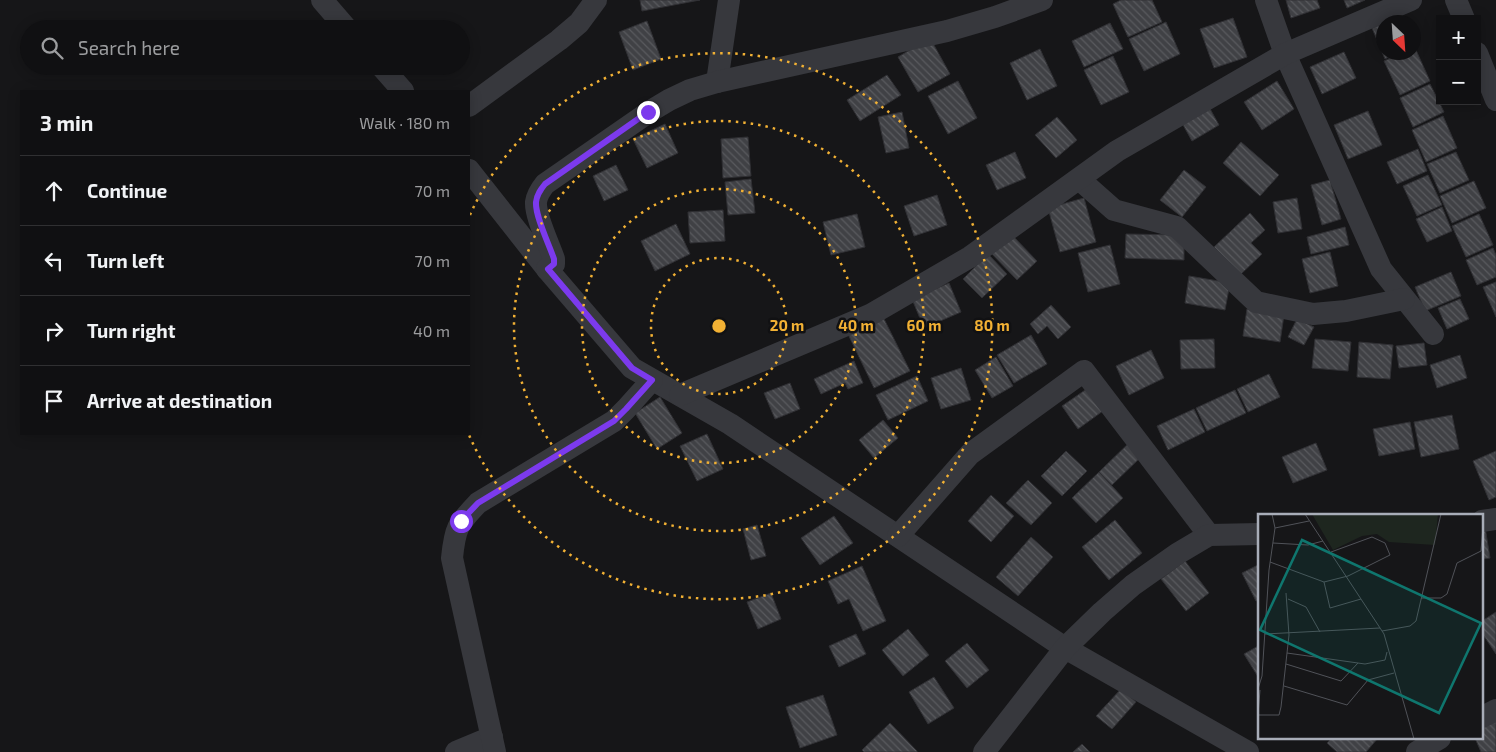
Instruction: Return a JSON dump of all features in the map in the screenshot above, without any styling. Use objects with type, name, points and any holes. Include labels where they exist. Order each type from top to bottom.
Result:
[{"type":"street","points":[[322,0],[339,20]]},
{"type":"street","points":[[470,105],[559,40],[579,23],[596,0]]},
{"type":"street","points":[[717,82],[730,0]]},
{"type":"street","points":[[548,269],[554,264],[554,259],[536,210],[536,200],[539,192],[545,184],[648,112],[669,100],[690,90],[717,82],[947,31],[995,17],[1042,0]]},
{"type":"street","points":[[1266,0],[1285,54],[1381,269],[1433,334]]},
{"type":"street","points":[[680,395],[870,315],[970,257],[1117,151],[1285,54],[1411,0]]},
{"type":"street","points":[[1456,0],[1462,15]]},
{"type":"street","points":[[1480,60],[1496,100]]},
{"type":"street","points":[[389,75],[402,90]]},
{"type":"street","points":[[470,171],[548,269],[632,368],[730,424],[1065,648],[1248,752]]},
{"type":"street","points":[[1079,178],[1114,210],[1177,227],[1256,302],[1313,314],[1346,311],[1404,299]]},
{"type":"street","points":[[898,536],[970,454],[1084,371],[1209,535]]},
{"type":"street","points":[[456,752],[493,745],[452,558],[454,537],[461,521],[478,503],[614,421],[652,380]]},
{"type":"street","points":[[984,752],[1065,648],[1102,612],[1133,586],[1177,554],[1209,535],[1258,534]]},
{"type":"street","points":[[1484,716],[1496,710]]},
{"type":"street","points":[[1417,752],[1437,740]]},
{"type":"building","points":[[640,0],[700,0],[642,11]]},
{"type":"building","points":[[1121,0],[1152,0],[1162,22],[1128,37],[1113,4]]},
{"type":"building","points":[[1286,0],[1317,0],[1320,8],[1291,18]]},
{"type":"building","points":[[1344,0],[1365,0],[1347,8]]},
{"type":"building","points":[[1233,18],[1247,57],[1214,68],[1200,29]]},
{"type":"building","points":[[647,21],[661,59],[633,70],[619,32]]},
{"type":"building","points":[[1166,22],[1180,54],[1144,71],[1129,39]]},
{"type":"building","points":[[1110,23],[1123,49],[1084,67],[1072,41]]},
{"type":"building","points":[[1376,26],[1376,38],[1372,28]]},
{"type":"building","points":[[930,38],[950,74],[918,92],[898,57]]},
{"type":"building","points":[[1040,49],[1057,86],[1027,100],[1010,63]]},
{"type":"building","points":[[1344,52],[1356,78],[1322,94],[1310,67]]},
{"type":"building","points":[[1113,56],[1129,92],[1101,105],[1084,70]]},
{"type":"building","points":[[1420,60],[1430,81],[1400,95],[1384,61]]},
{"type":"building","points":[[887,75],[901,95],[860,121],[847,100]]},
{"type":"building","points":[[958,81],[977,118],[948,134],[928,96]]},
{"type":"building","points":[[1277,81],[1294,109],[1262,130],[1244,102]]},
{"type":"building","points":[[1430,84],[1436,96],[1436,105],[1440,105],[1444,112],[1413,127],[1400,98]]},
{"type":"building","points":[[1209,107],[1219,125],[1192,141],[1182,123]]},
{"type":"building","points":[[1368,111],[1382,145],[1348,159],[1334,125]]},
{"type":"building","points":[[902,112],[909,148],[886,153],[878,117]]},
{"type":"building","points":[[1443,116],[1457,148],[1426,162],[1412,130]]},
{"type":"building","points":[[1057,117],[1077,140],[1056,158],[1035,135]]},
{"type":"building","points":[[665,124],[678,153],[647,168],[633,139]]},
{"type":"building","points":[[748,137],[751,176],[723,178],[721,139]]},
{"type":"building","points":[[1241,142],[1279,175],[1260,196],[1223,163]]},
{"type":"building","points":[[1418,149],[1427,171],[1397,184],[1387,162]]},
{"type":"building","points":[[1015,152],[1026,178],[997,190],[986,165]]},
{"type":"building","points":[[1456,152],[1469,180],[1440,193],[1427,164]]},
{"type":"building","points":[[616,165],[628,190],[604,201],[593,176]]},
{"type":"building","points":[[1184,170],[1206,187],[1182,217],[1160,200]]},
{"type":"building","points":[[1428,175],[1442,205],[1417,216],[1403,186]]},
{"type":"building","points":[[751,179],[755,213],[728,215],[725,182]]},
{"type":"building","points":[[1330,180],[1341,219],[1322,225],[1311,185]]},
{"type":"building","points":[[1474,181],[1486,208],[1452,223],[1440,196]]},
{"type":"building","points":[[937,195],[947,225],[914,236],[904,206]]},
{"type":"building","points":[[1084,198],[1096,242],[1060,252],[1048,208]]},
{"type":"building","points":[[1297,198],[1302,229],[1278,233],[1273,202]]},
{"type":"building","points":[[1442,207],[1452,231],[1427,242],[1416,219]]},
{"type":"building","points":[[723,210],[725,241],[690,243],[688,212]]},
{"type":"building","points":[[1250,213],[1265,230],[1251,243],[1262,254],[1240,275],[1214,247]]},
{"type":"building","points":[[857,214],[865,247],[831,255],[823,222]]},
{"type":"building","points":[[1479,214],[1493,245],[1466,257],[1452,226]]},
{"type":"building","points":[[676,224],[690,254],[655,271],[641,241]]},
{"type":"building","points":[[1345,227],[1349,245],[1311,254],[1307,237]]},
{"type":"building","points":[[1010,233],[1037,261],[1017,280],[990,252]]},
{"type":"building","points":[[1126,234],[1184,235],[1184,260],[1125,258]]},
{"type":"building","points":[[1110,245],[1120,284],[1088,292],[1078,253]]},
{"type":"building","points":[[1493,248],[1496,255],[1496,277],[1477,285],[1466,260]]},
{"type":"building","points":[[1330,252],[1338,286],[1310,293],[1302,259]]},
{"type":"building","points":[[988,254],[1007,274],[982,298],[963,279]]},
{"type":"building","points":[[1451,272],[1461,296],[1425,311],[1415,287]]},
{"type":"building","points":[[1189,276],[1230,283],[1225,310],[1185,303]]},
{"type":"building","points":[[1496,282],[1496,317],[1483,287]]},
{"type":"building","points":[[949,283],[961,312],[924,328],[912,299]]},
{"type":"building","points":[[1460,299],[1469,319],[1447,329],[1438,308]]},
{"type":"building","points":[[1051,305],[1071,327],[1058,339],[1047,326],[1038,334],[1030,324]]},
{"type":"building","points":[[1247,309],[1284,315],[1280,342],[1243,336]]},
{"type":"building","points":[[882,315],[910,371],[874,388],[847,332]]},
{"type":"building","points":[[1297,319],[1314,327],[1304,345],[1288,337]]},
{"type":"building","points":[[1031,335],[1047,364],[1014,383],[997,355]]},
{"type":"building","points":[[1214,339],[1215,368],[1181,369],[1180,340]]},
{"type":"building","points":[[1315,339],[1351,342],[1348,371],[1312,368]]},
{"type":"building","points":[[1359,342],[1393,345],[1390,379],[1357,377]]},
{"type":"building","points":[[1424,343],[1427,365],[1399,368],[1396,346]]},
{"type":"building","points":[[1151,350],[1164,378],[1129,395],[1116,366]]},
{"type":"building","points":[[1460,355],[1467,378],[1437,388],[1430,365]]},
{"type":"building","points":[[996,357],[1013,386],[992,398],[975,370]]},
{"type":"building","points":[[854,361],[863,383],[848,389],[845,383],[821,394],[814,379]]},
{"type":"building","points":[[961,368],[971,400],[941,409],[931,378]]},
{"type":"building","points":[[1269,374],[1280,397],[1248,412],[1237,389]]},
{"type":"building","points":[[917,376],[928,401],[888,420],[876,395]]},
{"type":"building","points":[[790,383],[800,409],[775,419],[764,393]]},
{"type":"building","points":[[1091,386],[1107,408],[1078,429],[1062,406]]},
{"type":"building","points":[[1235,390],[1246,413],[1207,431],[1196,408]]},
{"type":"building","points":[[660,397],[682,433],[657,449],[635,413]]},
{"type":"building","points":[[1194,409],[1205,432],[1168,450],[1157,426]]},
{"type":"building","points":[[1452,415],[1459,449],[1421,457],[1414,422]]},
{"type":"building","points":[[883,420],[898,438],[874,458],[859,440]]},
{"type":"building","points":[[1410,422],[1415,449],[1379,456],[1373,429]]},
{"type":"building","points":[[707,434],[723,469],[697,481],[680,446]]},
{"type":"building","points":[[1132,440],[1145,453],[1112,485],[1099,472]]},
{"type":"building","points":[[1316,443],[1327,470],[1293,483],[1282,457]]},
{"type":"building","points":[[1066,451],[1087,471],[1062,496],[1041,476]]},
{"type":"building","points":[[1496,451],[1496,497],[1489,500],[1473,461]]},
{"type":"building","points":[[1099,472],[1123,498],[1096,523],[1072,498]]},
{"type":"building","points":[[1028,480],[1052,503],[1031,525],[1006,503]]},
{"type":"building","points":[[991,495],[1014,516],[991,542],[968,521]]},
{"type":"building","points":[[834,516],[853,543],[820,565],[801,538]]},
{"type":"building","points":[[1115,520],[1142,553],[1109,580],[1082,547]]},
{"type":"building","points":[[757,525],[766,556],[751,560],[743,529]]},
{"type":"building","points":[[1484,527],[1490,558],[1484,559]]},
{"type":"building","points":[[1031,537],[1053,557],[1018,596],[996,577]]},
{"type":"building","points":[[1185,561],[1209,593],[1186,611],[1161,579]]},
{"type":"building","points":[[1258,565],[1258,600],[1256,601],[1242,573]]},
{"type":"building","points":[[862,566],[886,621],[863,631],[849,599],[838,604],[828,581]]},
{"type":"building","points":[[771,593],[781,619],[758,629],[747,602]]},
{"type":"building","points":[[1496,612],[1496,654],[1484,636],[1484,620]]},
{"type":"building","points":[[908,629],[929,655],[903,676],[882,650]]},
{"type":"building","points":[[856,634],[866,654],[839,667],[829,646]]},
{"type":"building","points":[[967,643],[989,670],[967,688],[945,661]]},
{"type":"building","points":[[1258,646],[1258,677],[1244,654]]},
{"type":"building","points":[[934,677],[954,708],[928,724],[909,692]]},
{"type":"building","points":[[1121,689],[1136,702],[1112,729],[1096,716]]},
{"type":"building","points":[[823,695],[837,735],[800,748],[786,707]]},
{"type":"building","points":[[1496,718],[1496,752],[1481,752],[1476,740],[1484,740],[1484,723]]},
{"type":"building","points":[[890,723],[917,752],[864,752],[862,750]]},
{"type":"building","points":[[1330,740],[1376,740],[1366,752],[1337,752],[1327,743]]},
{"type":"building","points":[[1082,744],[1090,752],[1073,752]]},
{"type":"route","points":[[461,521],[478,503],[614,421],[652,380],[632,368],[548,269],[554,264],[554,259],[536,210],[536,200],[545,184],[648,112]]}]
